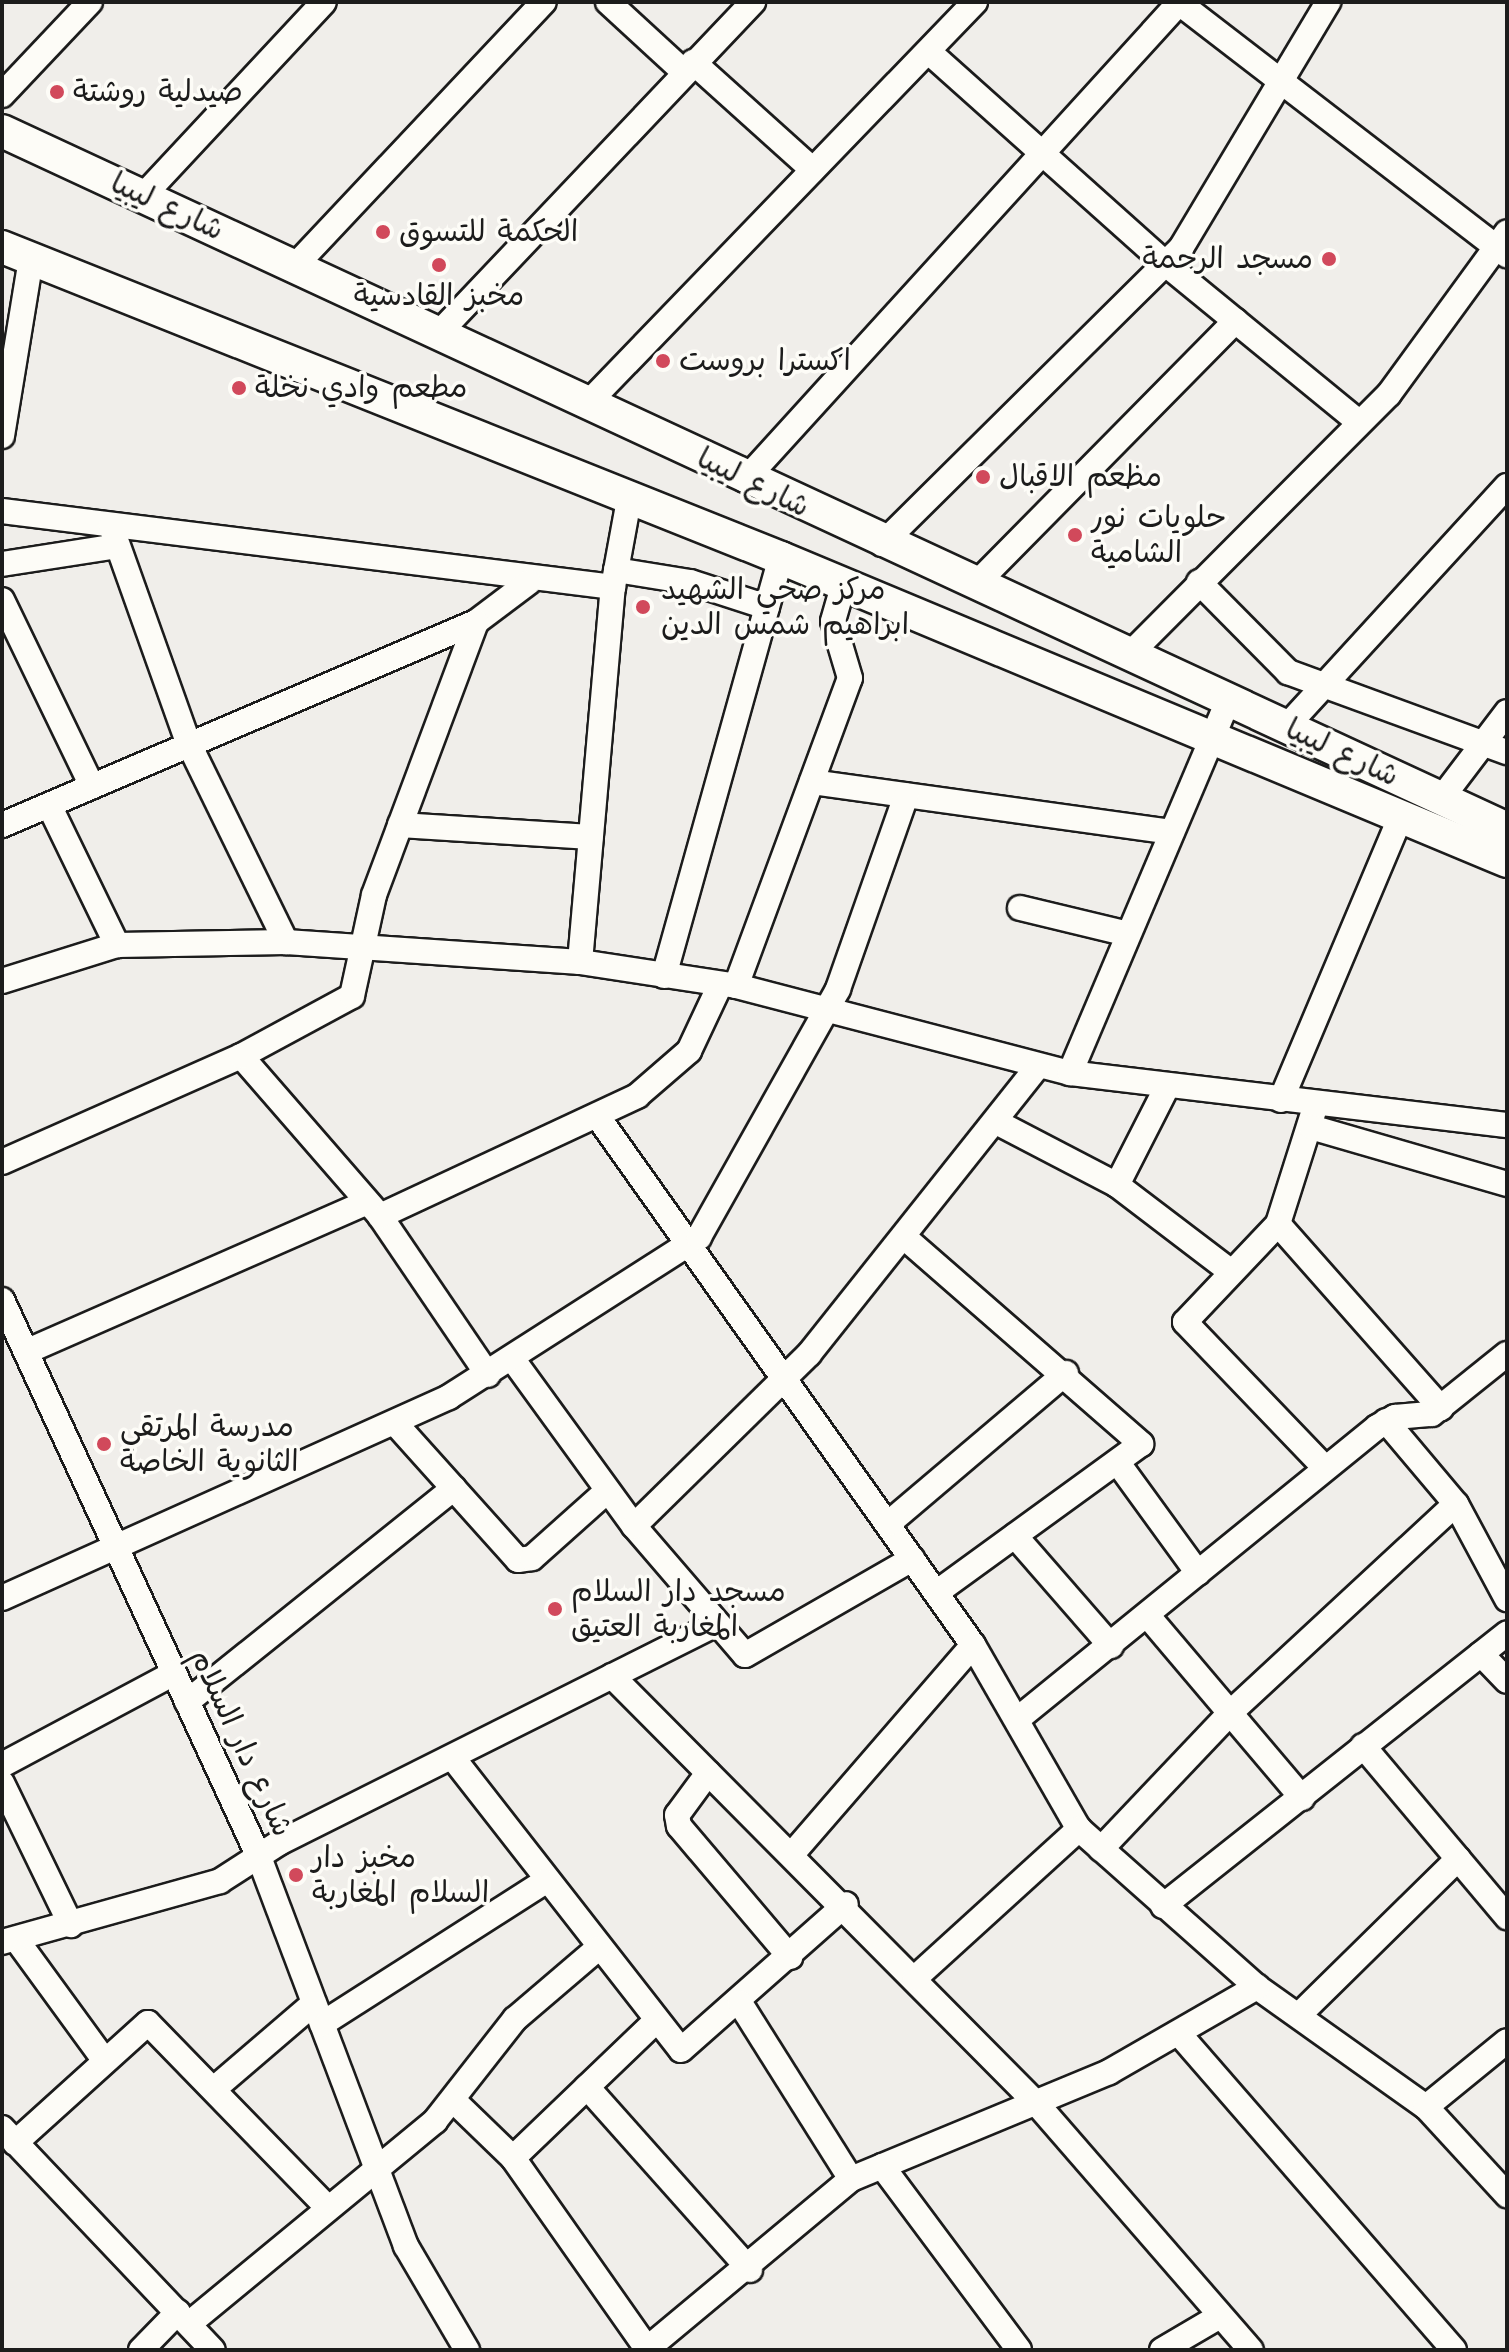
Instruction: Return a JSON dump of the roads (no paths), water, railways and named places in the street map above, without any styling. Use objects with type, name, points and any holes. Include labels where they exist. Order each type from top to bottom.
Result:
[{"type":"main road","name":"شارع ليبيا","points":[[2,131],[589,402],[882,544],[1507,829]]},
{"type":"main road","name":"شارع ليبيا","points":[[17,253],[629,500],[781,558],[1507,861]]},
{"type":"street","points":[[2,95],[90,2]]},
{"type":"street","points":[[143,196],[324,2]]},
{"type":"street","points":[[294,267],[544,2]]},
{"type":"street","points":[[608,2],[813,170]]},
{"type":"street","points":[[438,334],[688,67],[753,2]]},
{"type":"street","points":[[589,402],[975,2]]},
{"type":"street","points":[[882,544],[1167,265],[1328,2]]},
{"type":"street","points":[[745,480],[1179,3],[1504,244],[1395,387],[1129,655]]},
{"type":"street","points":[[929,52],[1167,265],[1359,422]]},
{"type":"street","points":[[2,436],[17,253]]},
{"type":"street","points":[[975,585],[1235,321]]},
{"type":"street","points":[[1286,727],[1318,686],[1507,486]]},
{"type":"street","points":[[580,962],[614,578],[629,500]]},
{"type":"street","points":[[2,511],[114,536],[529,582],[614,578],[690,582],[767,607]]},
{"type":"street","points":[[2,564],[114,536]]},
{"type":"street","points":[[114,536],[188,742],[286,942]]},
{"type":"street","points":[[664,976],[781,558]]},
{"type":"street","points":[[2,825],[188,742],[476,622],[529,582]]},
{"type":"street","points":[[1199,582],[1271,661],[1318,686],[1507,752]]},
{"type":"street","points":[[28,1351],[598,1117],[679,1064],[728,985],[812,782],[851,671],[833,621],[843,585]]},
{"type":"street","points":[[2,600],[92,786]]},
{"type":"street","points":[[2,1162],[241,1056],[352,996],[400,825],[476,622]]},
{"type":"street","points":[[1070,1073],[1228,700]]},
{"type":"street","points":[[1441,799],[1507,712]]},
{"type":"street","points":[[812,782],[1172,832]]},
{"type":"street","points":[[2,1598],[117,1551],[395,1423],[514,1361],[688,1247],[705,1229],[827,1010],[906,796]]},
{"type":"street","points":[[49,805],[117,945]]},
{"type":"street","points":[[1281,1100],[1401,816]]},
{"type":"street","points":[[400,825],[591,837]]},
{"type":"street","points":[[1020,908],[1128,934]]},
{"type":"street","points":[[2,981],[117,945],[286,942],[364,951],[580,962],[728,985],[1037,1067],[1281,1100],[1314,1116],[1507,1184]]},
{"type":"street","points":[[241,1056],[374,1209],[488,1375]]},
{"type":"street","points":[[634,1526],[785,1380],[998,1123],[1037,1067]]},
{"type":"street","points":[[1117,1185],[1168,1085]]},
{"type":"street","points":[[1314,1116],[1507,1125]]},
{"type":"street","points":[[1314,1116],[1278,1224],[1185,1322],[1325,1468]]},
{"type":"street","points":[[598,1117],[973,1645],[1019,1718],[1079,1829],[1257,1987],[1426,2107],[1507,2195]]},
{"type":"street","points":[[998,1123],[1117,1185],[1231,1272]]},
{"type":"street","points":[[1278,1224],[1441,1408]]},
{"type":"street","points":[[904,1237],[1066,1373],[1140,1440],[1138,1451],[937,1592]]},
{"type":"street","name":"شارع دار السلام","points":[[5,1315],[28,1351],[259,1857],[374,2170],[406,2246],[467,2350]]},
{"type":"street","points":[[1019,1718],[1386,1421],[1441,1408],[1507,1354]]},
{"type":"street","points":[[514,1361],[634,1526],[715,1625],[750,1653],[912,1559]]},
{"type":"street","points":[[889,1523],[1066,1373]]},
{"type":"street","points":[[1386,1421],[1456,1504],[1507,1599]]},
{"type":"street","points":[[395,1423],[525,1561],[607,1491]]},
{"type":"street","points":[[1118,1463],[1198,1573]]},
{"type":"street","points":[[187,1702],[454,1488]]},
{"type":"street","points":[[1101,1849],[1231,1712],[1456,1504]]},
{"type":"street","points":[[1015,1536],[1111,1646]]},
{"type":"street","points":[[1147,1615],[1302,1798]]},
{"type":"street","points":[[102,2057],[9,1941],[220,1881],[259,1857],[715,1625]]},
{"type":"street","points":[[1163,1906],[1507,1633]]},
{"type":"street","points":[[793,1853],[973,1645]]},
{"type":"street","points":[[1481,1654],[1507,1681]]},
{"type":"street","points":[[2,1765],[174,1673]]},
{"type":"street","points":[[612,1676],[708,1773],[846,1904],[1037,2104],[1251,2350]]},
{"type":"street","points":[[1363,1746],[1507,1917]]},
{"type":"street","points":[[453,1758],[544,1882],[655,2022],[681,2050],[740,2003],[846,1904]]},
{"type":"street","points":[[708,1773],[677,1815],[679,1826],[790,1957]]},
{"type":"street","points":[[2,1783],[71,1925]]},
{"type":"street","points":[[915,1978],[1079,1829]]},
{"type":"street","points":[[1299,2015],[1458,1859]]},
{"type":"street","points":[[215,2088],[318,2014],[544,1882]]},
{"type":"street","points":[[141,2350],[328,2208],[454,2101],[515,2019],[597,1949]]},
{"type":"street","points":[[454,2101],[513,2158],[648,2350],[750,2270],[851,2179],[1037,2104],[1181,2036],[1257,1987]]},
{"type":"street","points":[[740,2003],[851,2179]]},
{"type":"street","points":[[513,2158],[655,2022]]},
{"type":"street","points":[[213,2350],[8,2135],[148,2023],[215,2088],[328,2208]]},
{"type":"street","points":[[1181,2036],[1454,2350]]},
{"type":"street","points":[[1426,2107],[1507,2041]]},
{"type":"street","points":[[587,2087],[750,2270]]},
{"type":"street","points":[[882,2166],[1019,2350]]},
{"type":"street","points":[[1162,2350],[1220,2316]]},
{"type":"place","name":"صيدلية روشتة","points":[[57,92]]},
{"type":"place","name":"الحكمة للتسوق","points":[[383,232]]},
{"type":"place","name":"مسجد الرحمة","points":[[1329,259]]},
{"type":"place","name":"مخبز القادسية","points":[[439,265]]},
{"type":"place","name":"اكسترا بروست","points":[[663,361]]},
{"type":"place","name":"مطعم وادي نخلة","points":[[239,388]]},
{"type":"place","name":"مظعم الاقبال","points":[[983,477]]},
{"type":"place","name":"حلويات نور الشامية","points":[[1075,535]]},
{"type":"place","name":"مركز صحي الشهيد ابراهيم شمس الدين","points":[[643,607]]},
{"type":"place","name":"مدرسة المرتقي الثانوية الخاصة","points":[[104,1444]]},
{"type":"place","name":"مسجد دار السلام المغاربة العتيق","points":[[555,1609]]},
{"type":"place","name":"مخبز دار السلام المغاربة","points":[[296,1875]]}]
